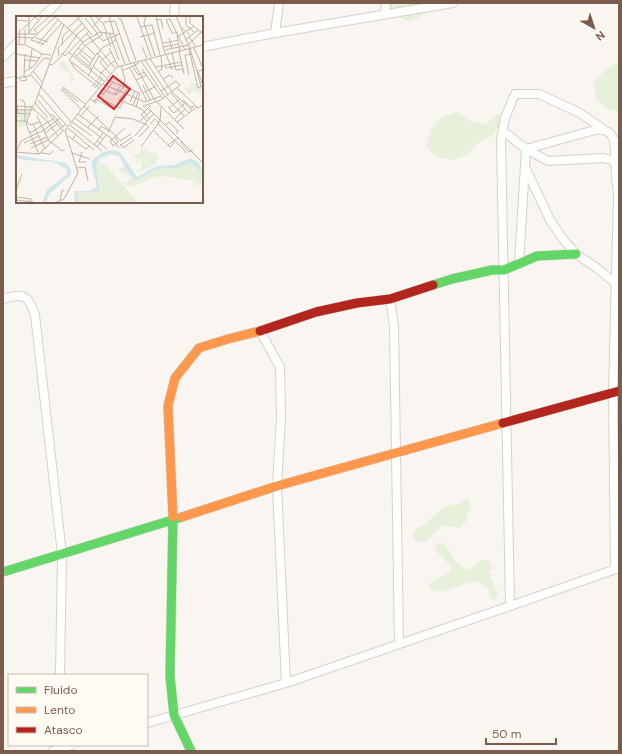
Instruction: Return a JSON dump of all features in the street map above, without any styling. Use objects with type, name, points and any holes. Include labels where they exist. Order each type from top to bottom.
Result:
[{"type":"street","points":[[44,16],[57,3]]},
{"type":"street","points":[[174,16],[176,3]]},
{"type":"street","points":[[276,33],[279,3]]},
{"type":"street","points":[[385,14],[386,3]]},
{"type":"street","points":[[203,47],[453,3]]},
{"type":"street","points":[[3,57],[16,44]]},
{"type":"street","points":[[3,83],[16,81]]},
{"type":"street","points":[[148,723],[286,683],[510,606],[617,568],[616,284],[618,196],[615,142],[613,136],[580,113],[539,94],[515,94],[505,118],[501,140],[510,606]]},
{"type":"street","points":[[526,149],[603,129]]},
{"type":"street","points":[[503,130],[526,149],[548,161],[604,158],[615,163]]},
{"type":"street","points":[[519,264],[526,149]]},
{"type":"street","points":[[525,169],[550,220],[563,239],[576,254],[597,268],[616,284]]},
{"type":"street","points":[[191,751],[174,716],[170,676],[173,520],[168,406],[175,378],[199,348],[228,339],[260,331],[316,312],[357,303],[390,299],[452,279],[492,270],[504,270],[537,256],[576,254]]},
{"type":"street","points":[[3,299],[16,296],[25,297],[31,304],[35,315],[62,554],[60,674]]},
{"type":"street","points":[[390,299],[394,326],[399,644]]},
{"type":"street","points":[[260,331],[280,367],[281,417],[278,486],[286,683]]},
{"type":"street","points":[[4,570],[173,520],[278,486],[616,391]]},
{"type":"street","points":[[57,748],[67,746]]},
{"type":"green space","points":[[388,3],[433,3],[425,13],[411,22],[396,16]]},
{"type":"green space","points":[[617,63],[619,65],[619,112],[607,109],[596,99],[593,83],[604,71]]},
{"type":"green space","points":[[457,112],[470,121],[486,124],[499,113],[502,123],[492,136],[478,143],[467,155],[452,160],[436,157],[426,146],[431,129],[440,118]]},
{"type":"green space","points":[[467,499],[472,507],[467,514],[466,521],[460,528],[443,525],[424,543],[416,541],[412,534],[417,528],[425,524],[444,507],[461,503]]},
{"type":"green space","points":[[436,543],[444,543],[454,559],[464,568],[469,570],[481,560],[489,560],[492,567],[490,571],[491,578],[498,593],[494,601],[489,595],[488,588],[482,584],[472,582],[445,591],[433,591],[428,585],[434,580],[449,573],[451,566],[435,550]]},
{"type":"traffic: fast","points":[[433,285],[492,270],[504,270],[537,256],[576,254]]},
{"type":"traffic: fast","points":[[173,517],[170,676],[174,715],[191,751]]},
{"type":"traffic: fast","points":[[3,572],[182,517]]},
{"type":"traffic: slow","points":[[173,517],[168,406],[175,378],[199,348],[260,331]]},
{"type":"traffic: slow","points":[[182,517],[277,486],[503,423]]},
{"type":"traffic: jam","points":[[260,331],[316,312],[357,303],[390,299],[433,285]]},
{"type":"traffic: jam","points":[[503,423],[619,391]]}]
